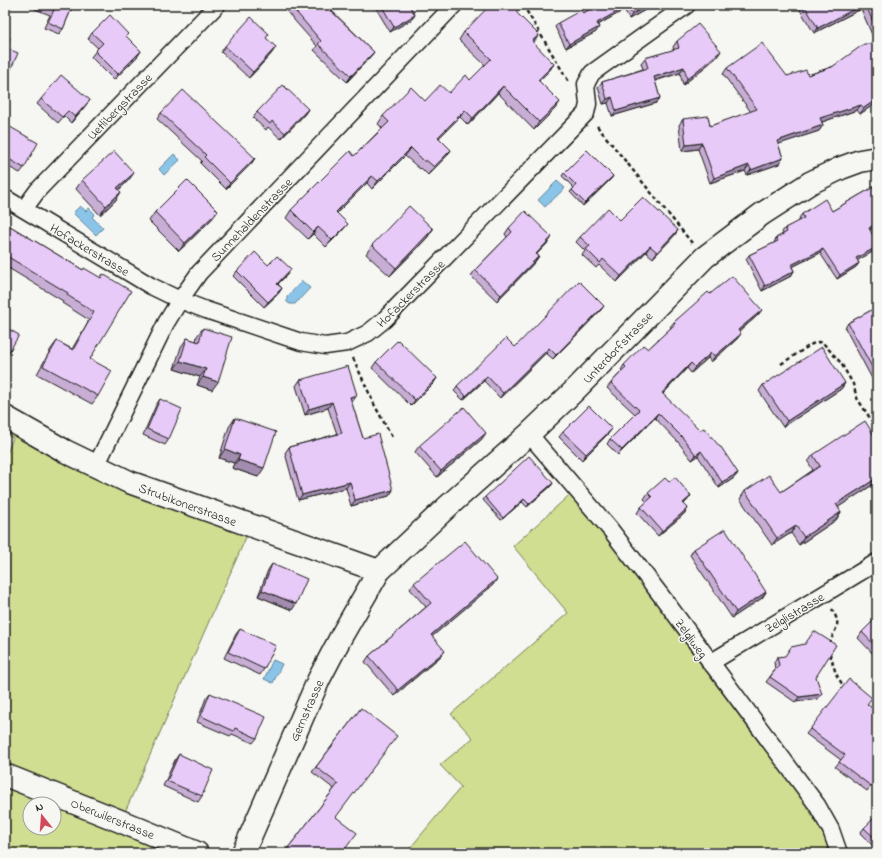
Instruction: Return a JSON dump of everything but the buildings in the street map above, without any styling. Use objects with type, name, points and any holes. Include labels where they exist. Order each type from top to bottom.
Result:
[{"type":"street","name":"Uetlibergstrasse","points":[[24,209],[38,190],[217,5]]},
{"type":"street","name":"Sunnehaldenstrasse","points":[[96,466],[166,323],[199,273],[454,5]]},
{"type":"street","name":"Hofackerstrasse","points":[[5,198],[151,286],[180,300],[301,342],[325,346],[347,343],[368,333],[398,306],[586,113],[588,104],[586,84],[592,73],[687,5]]},
{"type":"street","name":"Unterdorfstrasse","points":[[379,571],[574,391],[705,257],[762,214],[810,183],[860,161],[877,158]]},
{"type":"street","name":"Strubikonerstrasse","points":[[5,417],[129,482],[173,499],[379,571]]},
{"type":"street","name":"Zelgliweg","points":[[529,434],[610,529],[817,805],[831,830],[839,853]]},
{"type":"street","name":"Zelglistrasse","points":[[710,663],[877,562]]},
{"type":"street","name":"Gernstrasse","points":[[243,853],[319,680],[342,635],[379,571]]},
{"type":"street","name":"Oberwilerstrasse","points":[[5,775],[197,853]]},
{"type":"path","points":[[523,5],[576,93],[587,96]]},
{"type":"path","points":[[592,120],[689,240]]},
{"type":"path","points":[[781,364],[812,344],[818,342],[823,344],[841,363],[853,384],[857,398],[877,429]]},
{"type":"path","points":[[350,352],[375,406],[392,437]]},
{"type":"path","points":[[824,594],[838,618],[838,625],[830,643],[830,648]]},
{"type":"path","points":[[830,654],[836,674],[844,687]]},
{"type":"green space","points":[[5,417],[251,526],[121,821],[197,853],[5,853],[5,458],[13,438],[5,434]]},
{"type":"green space","points":[[576,489],[817,805],[839,853],[406,853],[461,787],[440,765],[473,738],[451,714],[568,613],[513,546]]},
{"type":"water","points":[[174,154],[180,160],[164,175],[159,169]]},
{"type":"water","points":[[557,181],[565,188],[545,207],[538,200]]},
{"type":"water","points":[[80,206],[86,211],[89,208],[95,214],[92,217],[103,228],[96,235],[73,213]]},
{"type":"water","points":[[302,281],[310,288],[295,304],[290,304],[287,302],[287,297]]},
{"type":"water","points":[[273,660],[282,664],[273,683],[264,679]]}]
